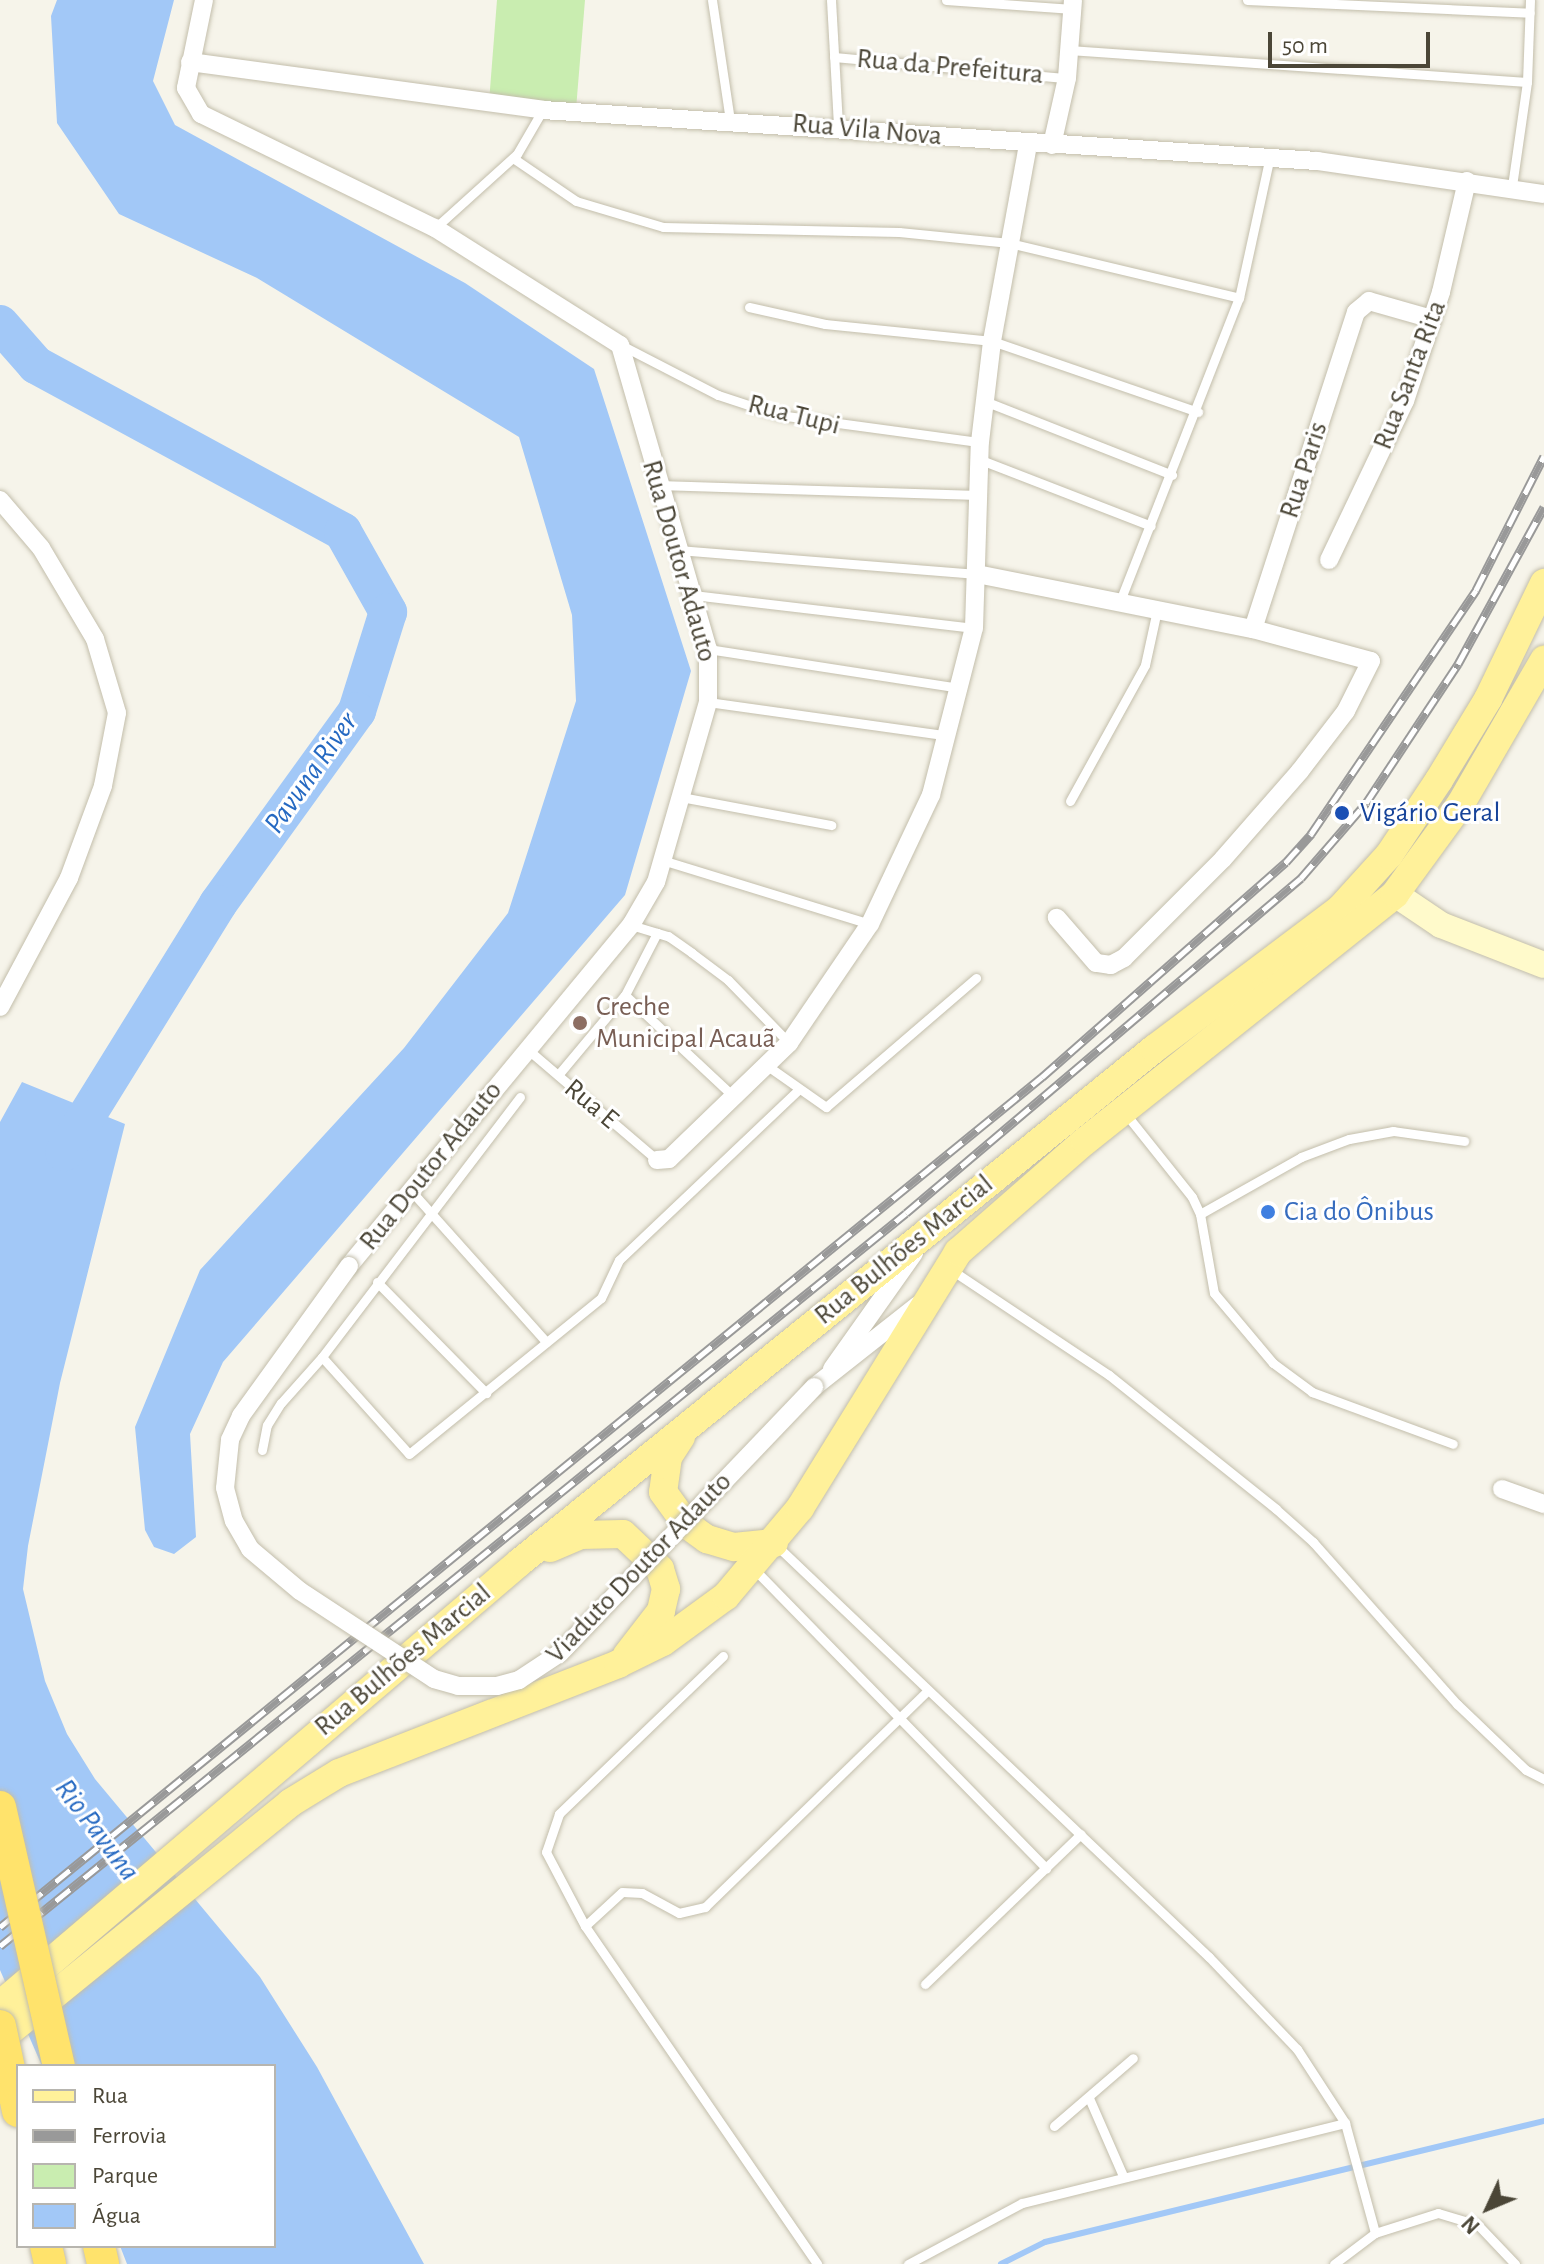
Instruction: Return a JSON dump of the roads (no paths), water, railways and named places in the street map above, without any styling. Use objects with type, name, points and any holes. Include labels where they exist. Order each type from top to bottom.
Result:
[{"type":"highway","points":[[0,1807],[59,2064]]},
{"type":"highway","points":[[0,2026],[16,2102]]},
{"type":"main road","name":"Rua Bulhões Marcial","points":[[0,2039],[199,1877],[255,1827],[339,1773],[618,1664],[701,1616],[752,1568],[774,1543],[947,1267],[969,1239],[1076,1131],[1317,927],[1375,873],[1488,699],[1544,583]]},
{"type":"main road","name":"Rua Bulhões Marcial","points":[[0,2005],[179,1847],[520,1562],[934,1225],[1076,1131],[1123,1110],[1395,894],[1460,805],[1544,660]]},
{"type":"main road","points":[[687,1426],[663,1475],[663,1492],[672,1508],[707,1539],[734,1547],[774,1543]]},
{"type":"main road","points":[[520,1562],[580,1535],[604,1532],[623,1534],[644,1549],[660,1569],[666,1589],[661,1611],[618,1664]]},
{"type":"street","points":[[204,0],[186,88],[201,114],[435,228],[620,345]]},
{"type":"street","points":[[1052,145],[1067,78],[1073,4]]},
{"type":"street","name":"Rua Vila Nova","points":[[190,62],[543,110],[838,126],[1028,144],[1317,161],[1512,186],[1544,194]]},
{"type":"street","points":[[657,1160],[669,1159],[736,1099],[789,1043],[870,924],[928,802],[949,736],[974,628],[978,495],[992,341],[1028,144]]},
{"type":"street","name":"Rua Santa Rita","points":[[1329,560],[1405,401],[1432,319],[1467,181]]},
{"type":"street","name":"Rua Paris","points":[[1253,629],[1356,312],[1369,301],[1432,319]]},
{"type":"street","name":"Rua Doutor Adauto","points":[[349,1266],[413,1193],[526,1048],[631,925],[662,860],[681,797],[708,702],[708,649],[657,485],[620,345]]},
{"type":"street","points":[[0,500],[41,548],[95,639],[117,713],[103,786],[69,878],[0,1007]]},
{"type":"street","points":[[977,574],[1253,629],[1371,661],[1362,684],[1271,805],[1124,958],[1111,965],[1096,963],[1057,918]]},
{"type":"street","points":[[1395,894],[1441,925],[1544,965]]},
{"type":"street","name":"Viaduto Doutor Adauto","points":[[832,1369],[934,1225]]},
{"type":"street","name":"Viaduto Doutor Adauto","points":[[349,1266],[241,1416],[225,1464],[231,1510],[250,1549],[272,1571],[434,1679],[458,1686],[497,1686],[519,1680],[560,1653],[832,1369],[927,1299]]},
{"type":"street","points":[[1502,1489],[1544,1504]]},
{"type":"lane","points":[[712,0],[730,120]]},
{"type":"lane","points":[[831,0],[838,126]]},
{"type":"lane","points":[[946,0],[1073,4]]},
{"type":"lane","points":[[1247,0],[1530,13]]},
{"type":"lane","points":[[1512,186],[1527,82],[1530,0]]},
{"type":"lane","name":"Rua da Prefeitura","points":[[1069,50],[1527,82]]},
{"type":"lane","name":"Rua da Prefeitura","points":[[834,57],[1067,78]]},
{"type":"lane","points":[[435,228],[513,158],[543,110]]},
{"type":"lane","points":[[513,158],[576,201],[663,227],[899,232],[1009,243],[1239,298]]},
{"type":"lane","points":[[1120,601],[1198,412],[1239,298],[1269,160]]},
{"type":"lane","points":[[749,307],[825,324],[992,341],[1198,412]]},
{"type":"lane","name":"Rua Tupi","points":[[620,345],[718,395],[779,415],[981,451],[1151,526]]},
{"type":"lane","points":[[987,402],[1172,475]]},
{"type":"lane","points":[[657,485],[978,495]]},
{"type":"lane","points":[[678,550],[977,574]]},
{"type":"lane","points":[[693,595],[974,628]]},
{"type":"lane","points":[[1070,801],[1145,665],[1157,610]]},
{"type":"lane","points":[[708,649],[959,688]]},
{"type":"lane","points":[[708,702],[949,736]]},
{"type":"lane","points":[[681,797],[831,825]]},
{"type":"lane","points":[[662,860],[870,924]]},
{"type":"lane","points":[[631,925],[657,933],[728,980],[789,1043]]},
{"type":"lane","points":[[558,1075],[625,995],[657,933]]},
{"type":"lane","points":[[769,1067],[820,1106],[829,1105],[976,978]]},
{"type":"lane","points":[[625,995],[736,1099]]},
{"type":"lane","name":"Rua E","points":[[526,1048],[657,1160]]},
{"type":"lane","points":[[322,1357],[409,1454],[601,1298],[619,1260],[799,1089]]},
{"type":"lane","points":[[262,1450],[267,1425],[281,1403],[322,1357],[520,1097]]},
{"type":"lane","points":[[1123,1110],[1200,1214],[1214,1293],[1273,1363],[1312,1392],[1453,1444]]},
{"type":"lane","points":[[1200,1214],[1301,1157],[1349,1139],[1393,1131],[1464,1141]]},
{"type":"lane","points":[[413,1193],[546,1342]]},
{"type":"lane","points":[[947,1267],[1109,1375],[1276,1509],[1313,1542],[1457,1704],[1526,1770],[1544,1779]]},
{"type":"lane","points":[[377,1282],[486,1393]]},
{"type":"lane","points":[[774,1543],[926,1692],[1081,1834],[1297,2049],[1345,2123],[1375,2233]]},
{"type":"lane","points":[[752,1568],[1046,1868]]},
{"type":"lane","points":[[723,1656],[559,1814],[546,1852],[585,1926],[817,2264]]},
{"type":"lane","points":[[585,1926],[622,1892],[642,1893],[679,1913],[705,1907],[926,1692]]},
{"type":"lane","points":[[925,1984],[1081,1834]]},
{"type":"lane","points":[[1054,2126],[1133,2058]]},
{"type":"lane","points":[[1089,2098],[1123,2176]]},
{"type":"lane","points":[[908,2264],[1022,2203],[1345,2123]]},
{"type":"lane","points":[[1334,2264],[1375,2233],[1438,2213],[1460,2216],[1478,2225],[1515,2264]]},
{"type":"water","points":[[57,0],[174,0],[153,81],[175,125],[465,283],[594,369],[691,671],[625,895],[223,1362],[190,1434],[196,1537],[174,1554],[154,1547],[145,1530],[135,1427],[200,1270],[404,1048],[508,913],[576,701],[572,615],[519,437],[257,278],[119,214],[57,123],[51,16]]},
{"type":"water","name":"Rio Pavuna","points":[[22,1082],[125,1124],[60,1383],[28,1546],[23,1589],[45,1681],[67,1734],[95,1779],[260,1977],[317,2067],[424,2264],[127,2264],[121,2248],[276,2248],[276,2064],[41,2064],[0,1970],[0,1122]]},
{"type":"waterway","name":"Pavuna River","points":[[0,324],[36,365],[343,532],[388,612],[357,711],[218,904],[64,1152]]},
{"type":"waterway","points":[[1001,2264],[1045,2242],[1544,2121]]},
{"type":"railway","points":[[0,1927],[1042,1077],[1286,862],[1311,834],[1476,590],[1544,456]]},
{"type":"railway","points":[[0,1946],[906,1213],[1301,878],[1366,803],[1458,664],[1544,507]]},
{"type":"place","name":"Vigário Geral","points":[[1342,813]]},
{"type":"place","name":"Creche Municipal Acauã","points":[[580,1023]]},
{"type":"place","name":"Cia do Ônibus","points":[[1268,1212]]}]
